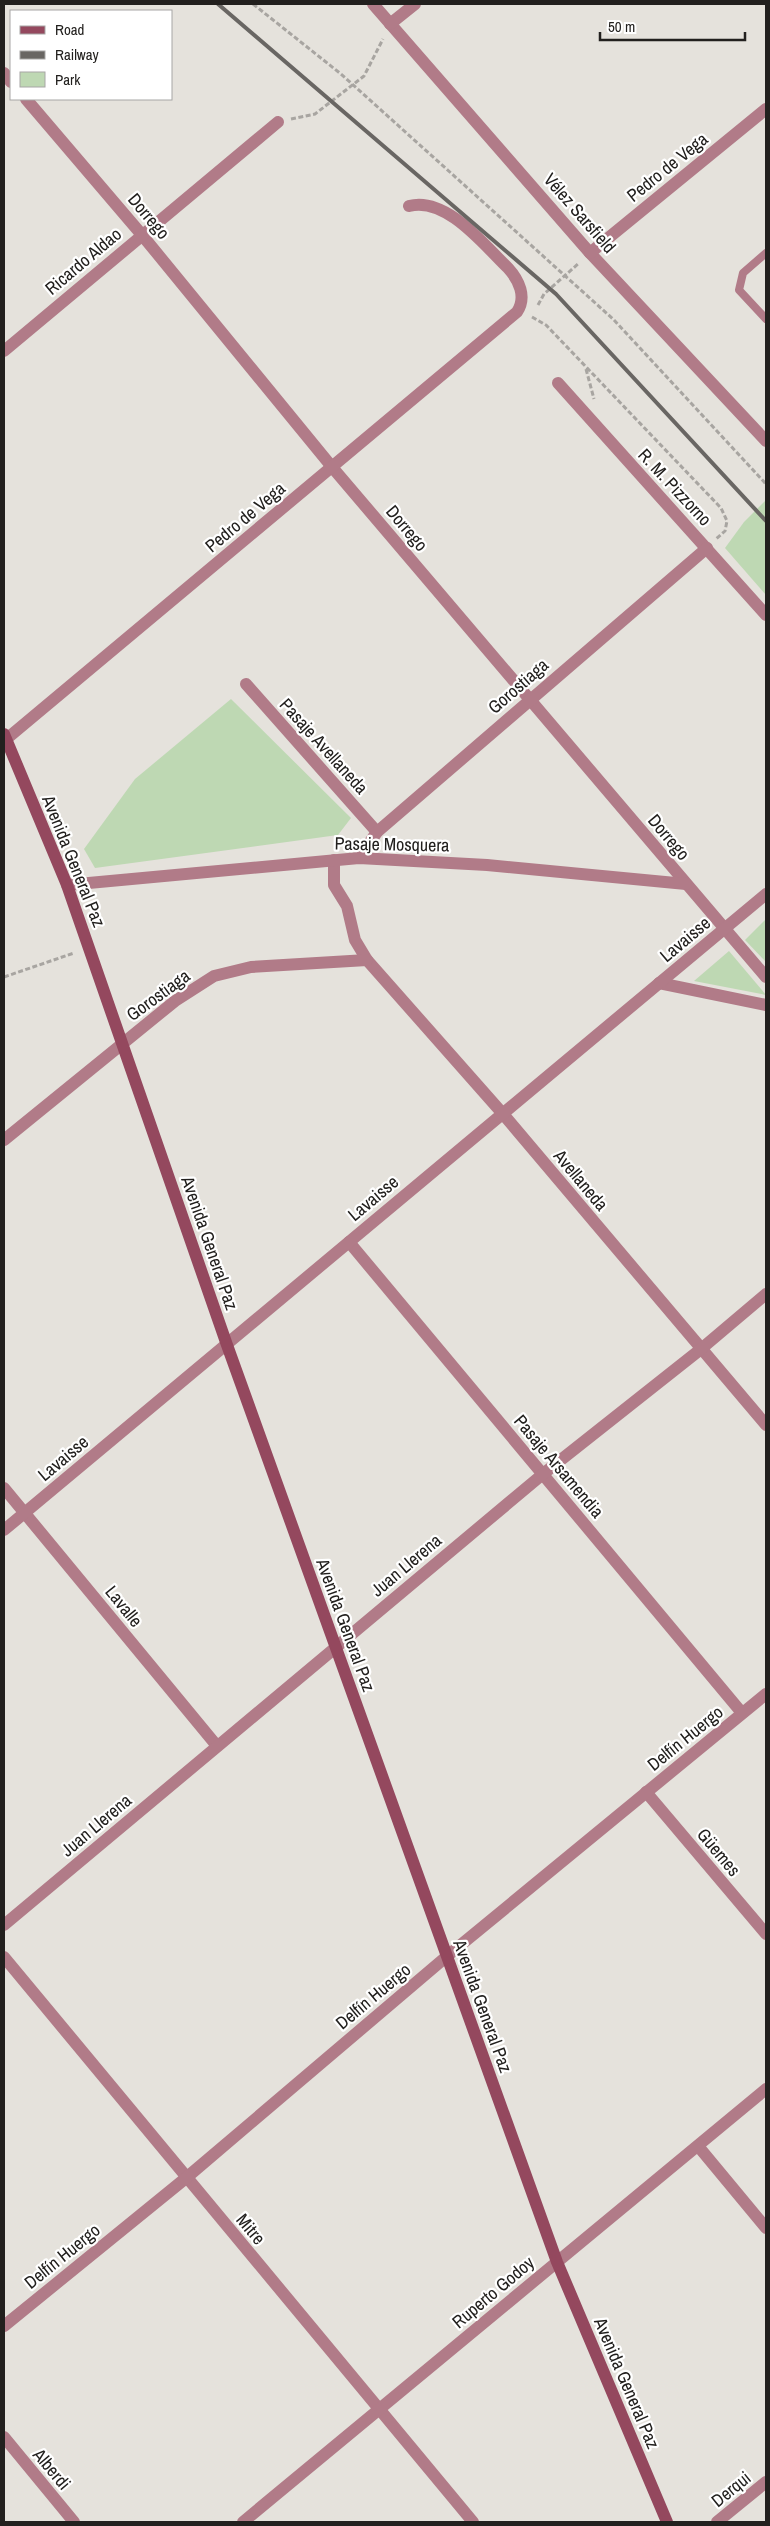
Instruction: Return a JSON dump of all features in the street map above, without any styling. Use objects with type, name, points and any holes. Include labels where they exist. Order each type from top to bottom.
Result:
[{"type":"main road","name":"Avenida General Paz","points":[[4,738],[67,885],[90,948],[226,1345],[557,2262],[667,2522]]},
{"type":"street","name":"Vélez Sarsfield","points":[[374,4],[590,253],[766,441]]},
{"type":"street","points":[[390,24],[415,4]]},
{"type":"street","name":"Dorrego","points":[[27,100],[142,235],[332,467],[766,977]]},
{"type":"street","name":"Pedro de Vega","points":[[590,253],[766,109]]},
{"type":"street","name":"Ricardo Aldao","points":[[4,351],[278,122]]},
{"type":"street","points":[[409,206],[425,204],[445,212],[514,275],[522,300],[521,306],[510,320]]},
{"type":"street","name":"Pedro de Vega","points":[[4,738],[510,320]]},
{"type":"street","name":"R. M. Pizzorno","points":[[558,383],[766,615]]},
{"type":"street","name":"Gorostiaga","points":[[359,858],[377,832],[529,699],[707,548]]},
{"type":"street","name":"Pasaje Avellaneda","points":[[246,684],[377,832]]},
{"type":"street","name":"Pasaje Mosquera","points":[[67,885],[359,858],[516,867],[686,884]]},
{"type":"street","name":"Avellaneda","points":[[334,860],[334,885],[347,906],[355,940],[367,960],[503,1114],[766,1425]]},
{"type":"street","name":"Lavaisse","points":[[4,1530],[766,894]]},
{"type":"street","name":"Gorostiaga","points":[[4,1140],[176,1000],[214,976],[251,967],[367,960]]},
{"type":"street","points":[[659,983],[766,1005]]},
{"type":"street","name":"Pasaje Arsamendia","points":[[348,1242],[742,1714]]},
{"type":"street","name":"Juan Llerena","points":[[4,1925],[543,1474],[701,1350],[766,1294]]},
{"type":"street","name":"Lavalle","points":[[4,1488],[217,1746]]},
{"type":"street","name":"Delfín Huergo","points":[[4,2326],[186,2178],[446,1957],[766,1694]]},
{"type":"street","name":"Güemes","points":[[646,1792],[766,1934]]},
{"type":"street","name":"Mitre","points":[[4,1957],[473,2522]]},
{"type":"street","name":"Ruperto Godoy","points":[[243,2522],[766,2089]]},
{"type":"street","points":[[698,2146],[766,2228]]},
{"type":"street","name":"Alberdi","points":[[4,2437],[74,2522]]},
{"type":"street","name":"Derqui","points":[[717,2522],[766,2482]]},
{"type":"lane","points":[[766,254],[743,273],[739,290],[766,319]]},
{"type":"path","points":[[253,4],[353,84],[613,319],[766,484]]},
{"type":"path","points":[[278,122],[315,114],[364,76],[373,63],[390,24]]},
{"type":"path","points":[[532,317],[544,294],[590,253]]},
{"type":"path","points":[[510,320],[532,317],[546,325],[721,508],[728,521],[724,531],[707,548]]},
{"type":"path","points":[[4,977],[90,948]]},
{"type":"green space","points":[[766,500],[766,595],[725,548],[744,522]]},
{"type":"green space","points":[[231,699],[351,818],[338,835],[95,868],[84,849],[135,779]]},
{"type":"green space","points":[[766,919],[766,962],[745,940]]},
{"type":"green space","points":[[729,951],[766,995],[694,981]]},
{"type":"railway","points":[[218,4],[556,294],[766,521]]}]
